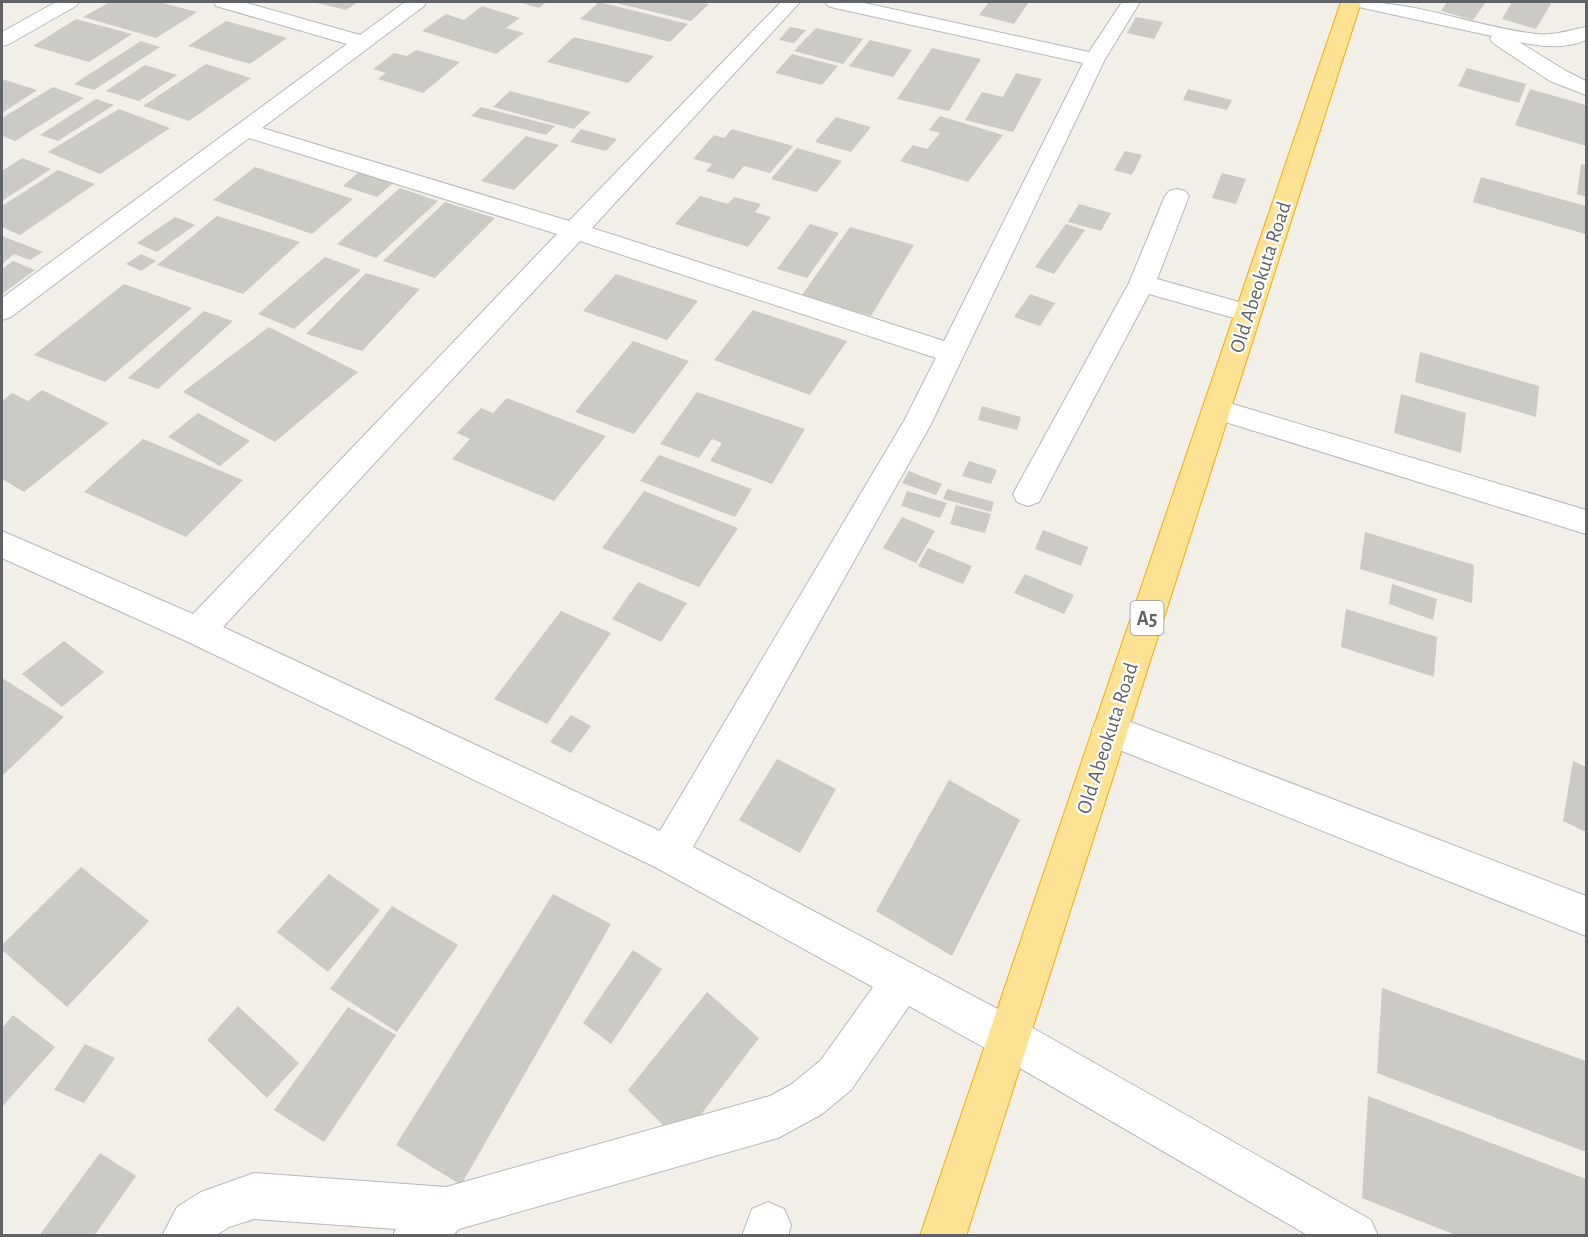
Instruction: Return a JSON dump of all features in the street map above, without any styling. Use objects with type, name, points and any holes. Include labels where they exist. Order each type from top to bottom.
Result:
[{"type":"highway","name":"Old Abeokuta Road","points":[[943,1236],[1351,2]]},
{"type":"street","points":[[2,40],[69,2]]},
{"type":"street","points":[[223,2],[363,42]]},
{"type":"street","points":[[2,311],[417,2]]},
{"type":"street","points":[[198,631],[791,2]]},
{"type":"street","points":[[835,2],[1095,59]]},
{"type":"street","points":[[668,854],[917,424],[1095,59],[1131,2]]},
{"type":"street","points":[[1363,2],[1537,40],[1570,39],[1587,33]]},
{"type":"street","points":[[1484,28],[1558,76],[1587,89]]},
{"type":"street","points":[[245,130],[574,231],[951,353]]},
{"type":"street","points":[[1029,494],[1142,283],[1177,196]]},
{"type":"street","points":[[1142,283],[1248,313]]},
{"type":"street","points":[[1216,409],[1587,522]]},
{"type":"street","points":[[2,544],[198,631],[668,854],[1009,1038],[1355,1236]]},
{"type":"street","points":[[1110,730],[1587,916]]},
{"type":"street","points":[[185,1236],[193,1223],[217,1208],[254,1196],[431,1223],[722,1130],[778,1116],[807,1099],[836,1075],[902,981]]},
{"type":"building","points":[[110,2],[159,2],[197,12],[156,38],[83,17]]},
{"type":"building","points":[[313,2],[358,2],[346,10]]},
{"type":"building","points":[[519,2],[546,2],[539,8]]},
{"type":"building","points":[[599,2],[688,24],[670,42],[580,19]]},
{"type":"building","points":[[612,2],[699,2],[709,4],[691,21]]},
{"type":"building","points":[[989,2],[1029,2],[1014,24],[979,15]]},
{"type":"building","points":[[1447,2],[1486,2],[1473,20],[1441,11]]},
{"type":"building","points":[[1512,2],[1552,2],[1536,29],[1502,19]]},
{"type":"building","points":[[482,6],[520,18],[506,28],[524,33],[496,54],[422,31],[446,14],[464,20]]},
{"type":"building","points":[[1136,17],[1163,22],[1154,39],[1127,33]]},
{"type":"building","points":[[76,19],[132,34],[89,62],[33,46]]},
{"type":"building","points":[[226,21],[287,38],[250,64],[188,46]]},
{"type":"building","points":[[790,27],[806,30],[794,43],[779,40]]},
{"type":"building","points":[[816,28],[863,39],[843,64],[794,51]]},
{"type":"building","points":[[574,37],[654,56],[628,83],[547,62]]},
{"type":"building","points":[[870,40],[912,50],[893,77],[849,66]]},
{"type":"building","points":[[141,41],[160,47],[94,90],[74,84]]},
{"type":"building","points":[[932,48],[981,59],[949,111],[897,99]]},
{"type":"building","points":[[416,50],[460,62],[423,93],[378,79],[386,73],[373,69],[394,53],[407,56]]},
{"type":"building","points":[[792,54],[838,66],[822,85],[775,73]]},
{"type":"building","points":[[206,64],[251,78],[189,121],[143,106]]},
{"type":"building","points":[[145,65],[177,75],[139,101],[106,91]]},
{"type":"building","points":[[1467,68],[1526,84],[1519,103],[1458,86]]},
{"type":"building","points":[[1016,73],[1042,79],[1013,132],[965,120],[982,92],[1003,97]]},
{"type":"building","points":[[2,79],[37,90],[2,113]]},
{"type":"building","points":[[53,87],[84,98],[15,141],[2,136],[2,118]]},
{"type":"building","points":[[1188,89],[1232,100],[1227,110],[1183,100]]},
{"type":"building","points":[[1530,89],[1586,105],[1586,146],[1515,125]]},
{"type":"building","points":[[510,91],[591,112],[574,129],[493,107]]},
{"type":"building","points":[[96,99],[114,105],[58,141],[40,135]]},
{"type":"building","points":[[481,107],[555,126],[546,135],[471,116]]},
{"type":"building","points":[[119,109],[170,128],[100,174],[48,152]]},
{"type":"building","points":[[940,116],[1003,135],[968,182],[900,161],[913,145],[927,149],[940,133],[929,130]]},
{"type":"building","points":[[836,117],[871,127],[851,152],[815,142]]},
{"type":"building","points":[[581,129],[617,139],[606,151],[570,142]]},
{"type":"building","points":[[732,129],[793,146],[770,173],[744,166],[733,179],[706,171],[712,164],[693,159],[714,135],[724,138]]},
{"type":"building","points":[[526,136],[559,145],[514,190],[481,181]]},
{"type":"building","points":[[797,148],[842,161],[817,192],[771,179]]},
{"type":"building","points":[[1125,151],[1142,155],[1132,175],[1114,170]]},
{"type":"building","points":[[22,158],[51,169],[2,201],[2,171]]},
{"type":"building","points":[[1581,164],[1586,165],[1586,197],[1577,194]]},
{"type":"building","points":[[255,167],[353,199],[312,234],[213,200]]},
{"type":"building","points":[[58,170],[95,184],[20,235],[2,227],[2,206]]},
{"type":"building","points":[[360,171],[394,182],[377,197],[343,186]]},
{"type":"building","points":[[1222,173],[1246,179],[1236,204],[1212,198]]},
{"type":"building","points":[[1481,177],[1586,206],[1585,234],[1473,202]]},
{"type":"building","points":[[400,188],[438,201],[376,258],[337,244]]},
{"type":"building","points":[[700,196],[728,204],[734,197],[761,204],[755,212],[771,217],[748,247],[675,224]]},
{"type":"building","points":[[445,202],[495,218],[435,278],[383,261]]},
{"type":"building","points":[[1079,204],[1111,213],[1101,231],[1068,222]]},
{"type":"building","points":[[217,216],[300,242],[243,294],[157,265]]},
{"type":"building","points":[[175,217],[195,225],[157,252],[137,243]]},
{"type":"building","points":[[810,224],[839,233],[807,278],[777,269]]},
{"type":"building","points":[[1066,224],[1085,230],[1054,274],[1035,267]]},
{"type":"building","points":[[850,227],[914,245],[871,316],[802,295]]},
{"type":"building","points":[[2,236],[43,252],[30,260],[14,254],[2,264]]},
{"type":"building","points":[[141,254],[156,261],[141,271],[126,264]]},
{"type":"building","points":[[325,257],[361,270],[294,329],[258,314]]},
{"type":"building","points":[[13,261],[35,270],[2,294],[2,269]]},
{"type":"building","points":[[366,273],[420,289],[362,351],[306,334]]},
{"type":"building","points":[[616,274],[698,301],[667,340],[583,311]]},
{"type":"building","points":[[124,284],[192,308],[105,382],[34,355]]},
{"type":"building","points":[[1030,294],[1055,303],[1040,326],[1014,317]]},
{"type":"building","points":[[753,310],[847,341],[810,395],[714,360]]},
{"type":"building","points":[[204,311],[233,321],[158,389],[128,378]]},
{"type":"building","points":[[269,327],[358,372],[275,442],[183,392]]},
{"type":"building","points":[[633,341],[689,361],[634,434],[575,412]]},
{"type":"building","points":[[1420,352],[1539,386],[1536,417],[1415,382]]},
{"type":"building","points":[[42,390],[109,423],[24,492],[2,479],[2,401],[12,393],[28,401]]},
{"type":"building","points":[[697,392],[805,429],[772,484],[710,461],[722,443],[712,439],[699,458],[660,444]]},
{"type":"building","points":[[1401,394],[1466,413],[1461,453],[1394,433]]},
{"type":"building","points":[[507,398],[606,436],[554,501],[452,459],[470,439],[457,433],[481,408],[493,413]]},
{"type":"building","points":[[982,406],[1021,417],[1017,430],[978,420]]},
{"type":"building","points":[[198,413],[250,441],[220,466],[168,437]]},
{"type":"building","points":[[143,439],[243,480],[186,537],[84,492]]},
{"type":"building","points":[[659,455],[752,489],[735,517],[640,481]]},
{"type":"building","points":[[969,461],[997,470],[991,484],[962,476]]},
{"type":"building","points":[[909,471],[942,484],[936,495],[902,483]]},
{"type":"building","points":[[947,489],[994,502],[991,512],[943,499]]},
{"type":"building","points":[[644,491],[738,528],[699,587],[602,548]]},
{"type":"building","points":[[907,491],[947,503],[940,518],[901,506]]},
{"type":"building","points":[[956,505],[991,514],[985,533],[950,524]]},
{"type":"building","points":[[902,517],[935,531],[916,563],[883,548]]},
{"type":"building","points":[[1043,530],[1088,547],[1081,566],[1035,549]]},
{"type":"building","points":[[1365,532],[1474,565],[1472,603],[1360,569]]},
{"type":"building","points":[[928,548],[972,566],[963,584],[918,566]]},
{"type":"building","points":[[1025,574],[1074,595],[1064,614],[1014,593]]},
{"type":"building","points":[[638,582],[687,603],[661,642],[612,619]]},
{"type":"building","points":[[1392,584],[1437,599],[1433,620],[1389,604]]},
{"type":"building","points":[[1346,609],[1437,637],[1434,677],[1341,647]]},
{"type":"building","points":[[561,611],[611,633],[547,724],[494,699]]},
{"type":"building","points":[[64,641],[104,672],[62,707],[22,674]]},
{"type":"building","points":[[2,678],[64,717],[2,776]]},
{"type":"building","points":[[571,715],[591,726],[571,753],[550,742]]},
{"type":"building","points":[[777,759],[836,789],[800,853],[739,820]]},
{"type":"building","points":[[1573,761],[1586,767],[1586,832],[1563,821]]},
{"type":"building","points":[[949,780],[1020,820],[952,956],[876,911]]},
{"type":"building","points":[[81,867],[149,921],[67,1007],[2,950],[2,945]]},
{"type":"building","points":[[329,874],[380,910],[328,972],[277,932]]},
{"type":"building","points":[[553,894],[611,924],[461,1185],[396,1145]]},
{"type":"building","points":[[392,906],[458,945],[397,1032],[330,989]]},
{"type":"building","points":[[633,950],[662,969],[611,1044],[583,1023]]},
{"type":"building","points":[[1382,988],[1586,1061],[1586,1152],[1377,1073]]},
{"type":"building","points":[[707,992],[759,1038],[680,1142],[628,1090]]},
{"type":"building","points":[[238,1006],[299,1063],[267,1098],[207,1040]]},
{"type":"building","points":[[348,1007],[396,1035],[324,1142],[274,1110]]},
{"type":"building","points":[[13,1015],[55,1047],[2,1107],[2,1028]]},
{"type":"building","points":[[85,1044],[115,1058],[84,1103],[54,1090]]},
{"type":"building","points":[[1368,1096],[1586,1179],[1586,1236],[1458,1236],[1362,1198]]},
{"type":"building","points":[[100,1153],[136,1176],[94,1236],[39,1236]]}]
